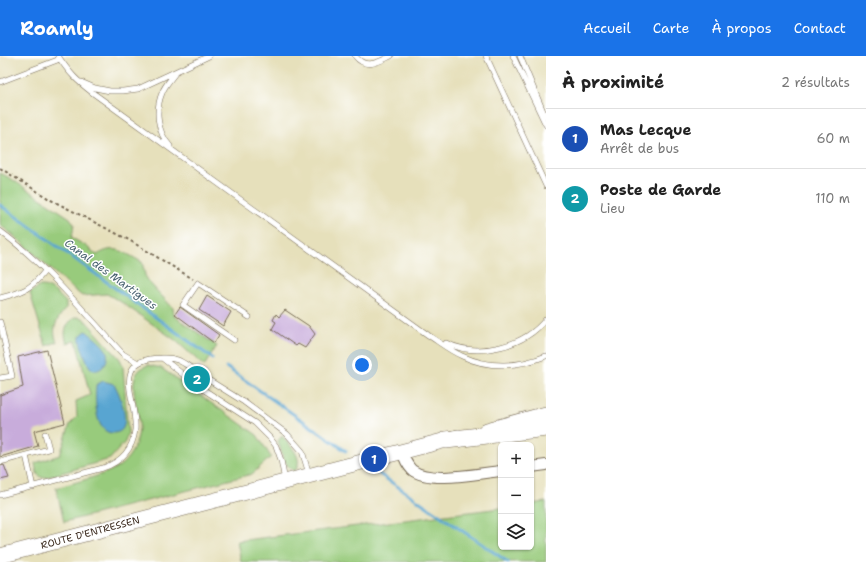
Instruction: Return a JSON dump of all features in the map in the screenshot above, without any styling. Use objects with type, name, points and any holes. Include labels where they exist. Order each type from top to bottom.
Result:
[{"type":"main road","points":[[440,442],[546,414]]},
{"type":"main road","points":[[440,442],[546,428]]},
{"type":"main road","name":"ROUTE D'ENTRESSEN","points":[[0,556],[440,442]]},
{"type":"street","points":[[402,451],[412,470],[429,476],[454,476],[498,470]]},
{"type":"street","points":[[534,467],[546,465]]},
{"type":"lane","points":[[76,80],[95,88],[123,91],[138,89],[209,56]]},
{"type":"lane","points":[[355,56],[361,62],[368,65],[391,56]]},
{"type":"lane","points":[[486,56],[546,186]]},
{"type":"lane","points":[[514,56],[546,125]]},
{"type":"lane","points":[[520,56],[546,117]]},
{"type":"lane","points":[[0,82],[59,58],[76,80],[428,335],[461,356],[479,363],[497,365],[534,361],[546,356]]},
{"type":"lane","points":[[177,71],[167,83],[162,93],[158,106],[158,119],[167,142],[178,154]]},
{"type":"lane","points":[[0,231],[18,244],[123,354],[138,363]]},
{"type":"lane","points":[[0,298],[22,292],[31,287],[45,271]]},
{"type":"lane","points":[[234,340],[183,305],[198,282],[249,317]]},
{"type":"lane","points":[[428,335],[453,346],[472,349],[488,349],[499,347],[530,334],[546,319]]},
{"type":"lane","points":[[0,322],[12,376],[0,378]]},
{"type":"lane","points":[[0,496],[113,465],[119,461],[127,452],[132,443],[135,430],[129,378],[132,370],[138,363],[150,358],[178,359],[196,371]]},
{"type":"lane","points":[[162,358],[190,380]]},
{"type":"lane","points":[[204,377],[244,402],[287,434],[302,452],[310,476]]},
{"type":"lane","points":[[198,386],[254,423],[270,438],[276,446],[281,460],[286,483]]},
{"type":"lane","points":[[0,462],[49,449],[45,434]]},
{"type":"lane","points":[[26,455],[33,487]]},
{"type":"path","points":[[0,168],[51,200],[129,240],[198,282]]},
{"type":"green space","points":[[0,173],[10,178],[70,218],[74,224],[72,238],[86,246],[97,255],[104,251],[115,250],[125,253],[142,262],[146,279],[173,308],[174,316],[217,346],[204,366],[175,340],[121,302],[107,294],[82,296],[0,225]]},
{"type":"green space","points":[[40,286],[48,287],[66,302],[66,308],[60,316],[55,328],[55,337],[57,342],[46,346],[30,293]]},
{"type":"green space","points":[[76,317],[83,318],[120,359],[123,366],[128,433],[125,442],[110,459],[44,478],[39,476],[35,463],[60,455],[70,424],[77,417],[76,401],[90,395],[76,341],[67,343],[65,336],[67,325]]},
{"type":"green space","points":[[148,365],[161,368],[257,435],[271,457],[252,474],[64,522],[56,488],[101,475],[117,468],[129,457],[134,448],[139,429],[134,393],[135,376],[140,370]]},
{"type":"green space","points":[[282,436],[295,452],[297,457],[298,466],[295,471],[285,462],[278,441]]},
{"type":"green space","points":[[546,502],[546,562],[241,562],[237,541],[498,508],[498,550],[534,550],[534,504]]},
{"type":"water","points":[[86,331],[106,350],[107,359],[105,364],[103,367],[96,370],[89,366],[80,340],[80,336]]},
{"type":"water","points":[[103,381],[114,384],[119,393],[123,406],[125,418],[124,424],[123,428],[117,432],[112,433],[106,431],[102,427],[97,414],[96,385]]},
{"type":"building","points":[[207,296],[231,312],[223,326],[199,310]]},
{"type":"building","points":[[180,307],[219,335],[214,343],[175,314]]},
{"type":"building","points":[[285,310],[309,326],[315,334],[305,348],[298,344],[296,346],[272,329],[276,322],[273,320],[276,314],[279,317]]},
{"type":"building","points":[[47,350],[65,423],[34,431],[38,446],[0,457],[0,395],[23,387],[18,357]]},
{"type":"building","points":[[198,367],[207,373],[196,390],[187,384]]},
{"type":"building","points":[[4,465],[9,478],[0,480],[0,466]]},
{"type":"waterway","name":"Canal des Martigues","points":[[0,205],[212,358]]},
{"type":"waterway","name":"Canal des Martigues","points":[[226,367],[346,451]]},
{"type":"waterway","name":"Canal des Martigues","points":[[372,469],[508,562]]},
{"type":"place","name":"Poste de Garde","points":[[197,379]]},
{"type":"place","name":"Mas Lecque","points":[[374,459]]}]
